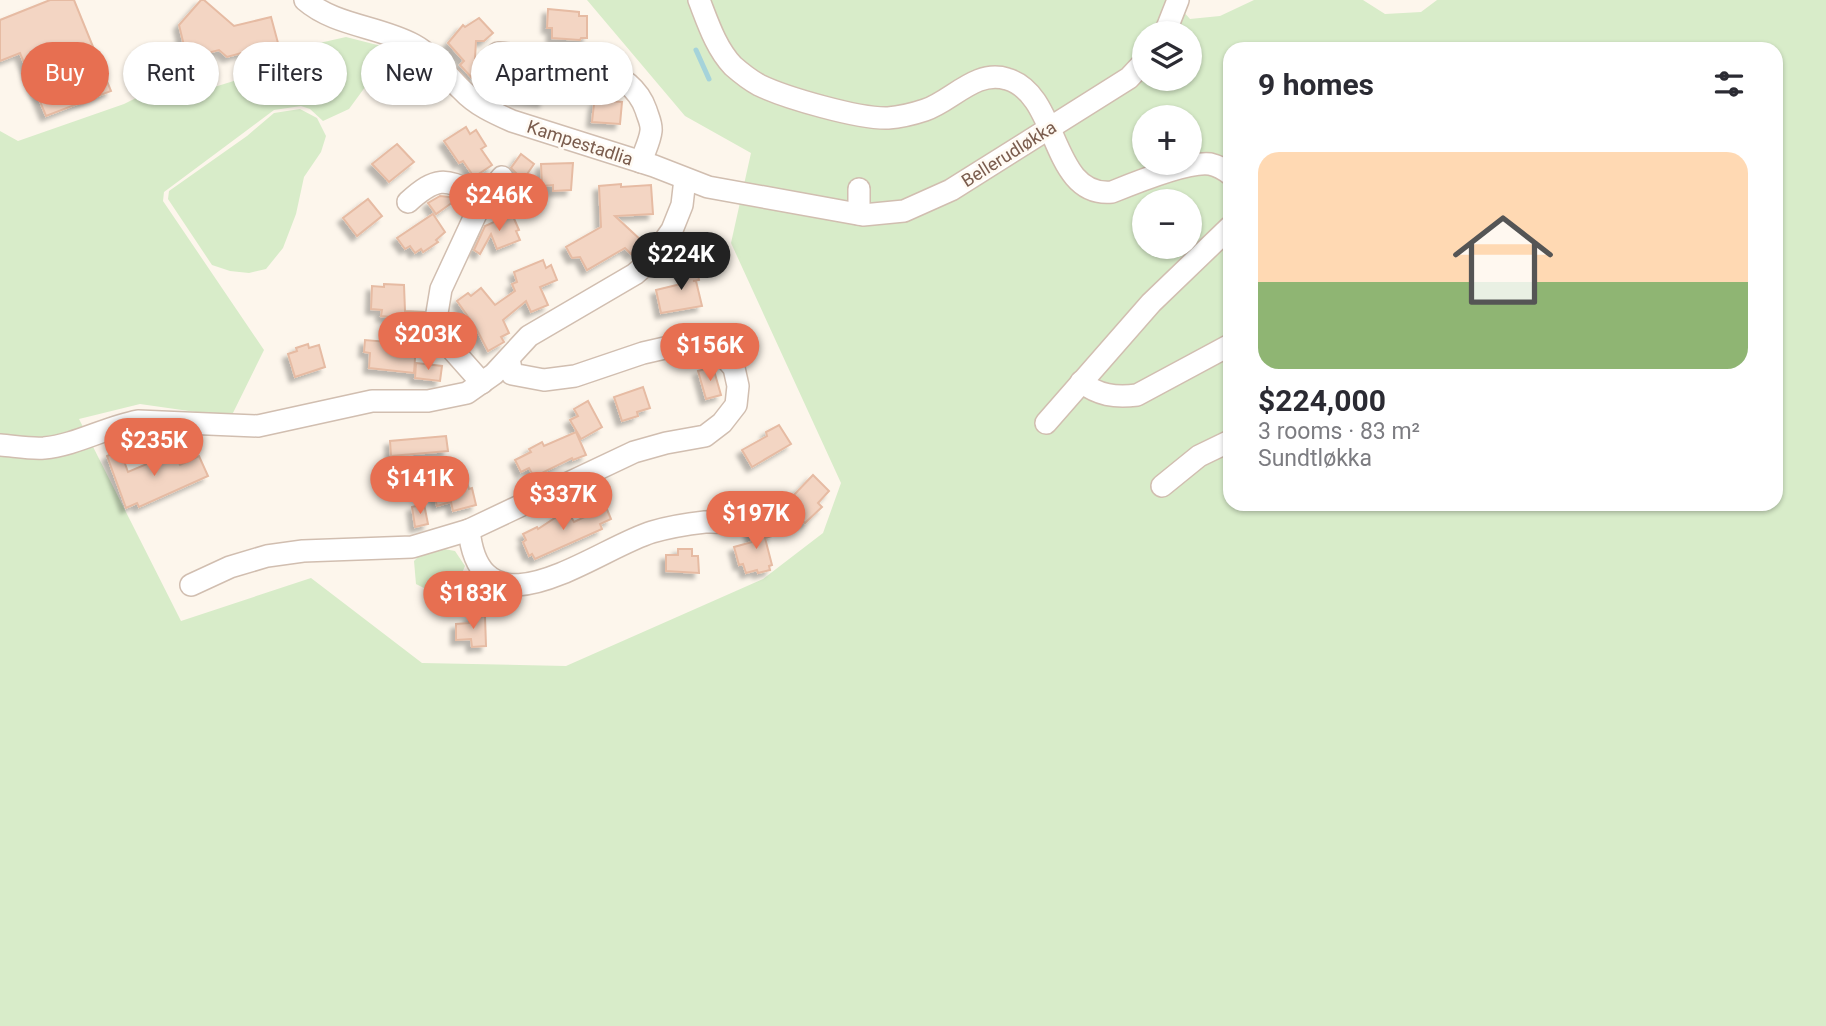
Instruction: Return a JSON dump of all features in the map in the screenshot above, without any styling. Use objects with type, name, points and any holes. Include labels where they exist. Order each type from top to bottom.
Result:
[{"type":"street","name":"Kampestadlia","points":[[305,0],[317,10],[387,32],[416,46],[435,61],[463,92],[490,112],[708,187]]},
{"type":"street","points":[[699,0],[713,36],[732,64],[745,76],[775,91],[848,113],[888,118],[929,108],[983,78],[1006,78],[1027,90],[1075,179],[1093,191],[1112,192],[1196,165],[1212,165],[1223,170]]},
{"type":"street","points":[[1170,21],[1178,0]]},
{"type":"street","name":"Bellerudløkka","points":[[708,187],[859,214],[904,211],[951,190],[1132,75]]},
{"type":"street","name":"Kampestadlia","points":[[633,88],[642,99],[651,131],[641,162]]},
{"type":"street","points":[[482,383],[446,340],[441,332],[437,313],[441,289],[485,197],[502,177]]},
{"type":"street","points":[[0,445],[44,448],[138,421],[258,426],[372,401],[428,401],[467,393],[509,359],[529,336],[635,274],[651,260],[672,230],[682,205],[685,178]]},
{"type":"street","points":[[408,202],[427,185],[447,182],[485,197]]},
{"type":"street","points":[[859,188],[859,214]]},
{"type":"street","points":[[1046,423],[1151,303],[1223,234]]},
{"type":"street","points":[[191,585],[230,567],[267,556],[303,551],[412,547],[469,530],[634,452],[705,436],[722,424],[736,405],[738,386],[734,368],[722,354],[707,346],[678,345],[643,353],[575,376],[544,380],[512,374],[509,359]]},
{"type":"street","points":[[1081,382],[1089,389],[1106,396],[1136,395],[1223,349]]},
{"type":"street","points":[[1162,486],[1199,456],[1223,444]]},
{"type":"street","points":[[469,530],[476,561],[486,574],[508,586],[523,586],[541,582],[634,537],[666,528],[731,522],[767,510]]},
{"type":"green space","points":[[587,0],[1173,0],[1190,19],[1220,16],[1254,0],[1363,0],[1385,14],[1421,12],[1437,0],[1826,0],[1826,1026],[0,1026],[0,131],[18,141],[123,104],[219,105],[219,86],[233,81],[233,105],[347,105],[347,42],[324,42],[346,37],[366,42],[361,42],[361,93],[349,109],[323,121],[310,109],[301,106],[274,110],[164,192],[163,201],[264,350],[231,417],[140,404],[79,419],[181,621],[311,578],[422,663],[566,666],[763,579],[823,533],[841,483],[731,243],[751,153],[685,116],[633,54],[633,42],[622,42]]},
{"type":"green space","points":[[300,109],[317,118],[326,136],[321,152],[304,177],[296,214],[283,248],[266,269],[249,273],[212,265],[168,199],[169,191],[247,136],[274,113]]},
{"type":"green space","points":[[444,549],[455,551],[465,566],[462,573],[438,595],[416,584],[414,561],[423,552]]},
{"type":"building","points":[[50,0],[74,0],[91,42],[21,42],[21,55],[20,53],[0,61],[0,20]]},
{"type":"building","points":[[201,0],[204,0],[234,26],[271,17],[278,42],[233,42],[233,55],[227,57],[219,50],[219,42],[183,42],[179,25]]},
{"type":"building","points":[[548,9],[579,12],[579,16],[587,16],[587,38],[552,38],[552,28],[547,28]]},
{"type":"building","points":[[479,18],[493,33],[484,41],[471,42],[471,77],[460,65],[464,61],[457,53],[457,42],[449,42],[463,25],[465,27]]},
{"type":"building","points":[[41,105],[75,105],[46,116]]},
{"type":"building","points":[[594,105],[622,105],[620,124],[592,122]]},
{"type":"building","points":[[466,127],[470,134],[476,130],[486,146],[481,149],[492,165],[474,177],[463,161],[459,163],[444,141]]},
{"type":"building","points":[[397,144],[414,162],[389,182],[372,164]]},
{"type":"building","points":[[521,154],[534,164],[523,180],[511,168]]},
{"type":"building","points":[[573,163],[571,190],[553,191],[553,185],[542,186],[541,164]]},
{"type":"building","points":[[621,184],[621,187],[651,185],[653,214],[615,216],[643,242],[631,254],[625,248],[587,270],[580,257],[572,258],[566,247],[601,227],[599,186]]},
{"type":"building","points":[[440,196],[450,197],[453,202],[436,214],[428,203]]},
{"type":"building","points":[[368,199],[382,216],[357,236],[343,218]]},
{"type":"building","points":[[433,214],[445,232],[436,240],[438,242],[423,252],[421,249],[415,253],[410,246],[405,249],[397,238]]},
{"type":"building","points":[[512,214],[520,240],[497,249],[491,234],[480,254],[474,250],[485,226]]},
{"type":"building","points":[[543,260],[546,268],[551,265],[557,280],[540,287],[548,305],[531,312],[526,301],[503,320],[509,333],[501,337],[504,342],[488,351],[457,301],[468,293],[471,296],[481,288],[495,305],[515,291],[512,284],[517,282],[514,272]]},
{"type":"building","points":[[695,260],[699,280],[693,281],[696,281],[702,306],[661,313],[656,290],[685,283],[681,263]]},
{"type":"building","points":[[384,284],[404,285],[405,311],[424,312],[425,330],[417,329],[414,373],[369,368],[370,353],[364,352],[365,340],[388,342],[390,317],[381,316],[382,310],[371,309],[372,286],[384,287]]},
{"type":"building","points":[[308,344],[309,348],[319,345],[325,367],[295,377],[288,354]]},
{"type":"building","points":[[416,363],[442,366],[440,381],[415,378]]},
{"type":"building","points":[[713,367],[721,395],[706,399],[698,371]]},
{"type":"building","points":[[643,387],[650,408],[637,412],[638,416],[622,421],[614,397]]},
{"type":"building","points":[[588,401],[602,427],[581,439],[570,420],[578,416],[574,409]]},
{"type":"building","points":[[779,425],[791,444],[752,467],[742,450],[767,436],[766,432]]},
{"type":"building","points":[[576,432],[586,455],[573,460],[572,458],[534,477],[529,468],[521,472],[515,460],[531,452],[529,449],[542,442],[544,446]]},
{"type":"building","points":[[446,436],[448,451],[391,456],[390,441]]},
{"type":"building","points":[[120,450],[128,472],[175,452],[180,465],[199,456],[208,476],[139,507],[137,503],[126,508],[107,456]]},
{"type":"building","points":[[813,475],[829,491],[818,503],[822,507],[805,523],[793,511],[796,503],[791,498]]},
{"type":"building","points":[[466,478],[469,489],[472,488],[476,505],[453,511],[451,502],[437,506],[432,487]]},
{"type":"building","points":[[424,504],[428,524],[415,527],[412,507]]},
{"type":"building","points":[[606,507],[611,519],[600,524],[602,529],[535,559],[532,554],[529,556],[523,542],[526,540],[523,534],[537,527],[538,529],[567,510],[574,522]]},
{"type":"building","points":[[769,523],[772,536],[765,538],[772,565],[769,566],[770,570],[746,573],[743,564],[739,565],[734,547],[752,542],[749,530]]},
{"type":"building","points":[[678,549],[692,549],[692,556],[698,556],[699,573],[666,571],[666,555],[678,555]]},
{"type":"building","points":[[485,616],[486,646],[472,647],[471,639],[456,640],[456,624],[469,623],[469,617]]},
{"type":"waterway","points":[[696,50],[709,79]]}]
